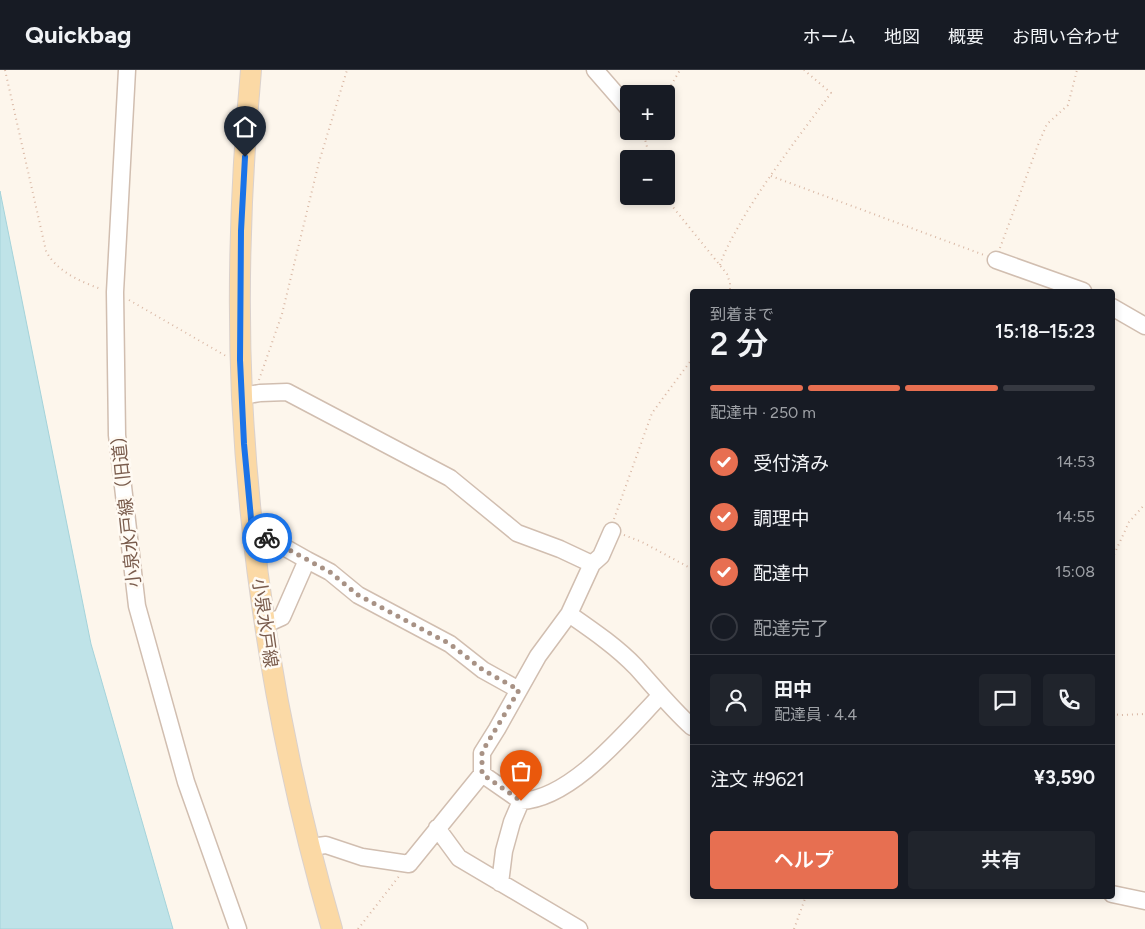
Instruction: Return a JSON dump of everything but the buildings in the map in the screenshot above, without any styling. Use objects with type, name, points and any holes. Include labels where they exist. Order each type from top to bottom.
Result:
[{"type":"main road","name":"小泉水戸線","points":[[251,70],[241,231],[240,360],[251,394],[253,540],[276,700],[290,768],[332,929]]},
{"type":"street","name":"小泉水戸線（旧道）","points":[[127,70],[115,292],[117,435],[137,606],[186,782],[238,929]]},
{"type":"street","points":[[595,70],[620,99]]},
{"type":"street","points":[[996,260],[1077,289]]},
{"type":"street","points":[[1115,309],[1145,326]]},
{"type":"street","points":[[251,394],[287,392],[450,478],[517,533],[560,549],[592,564]]},
{"type":"street","points":[[310,847],[326,845],[362,857],[410,864],[482,774],[482,752],[538,656],[569,614],[592,564],[601,556],[612,531]]},
{"type":"street","points":[[253,540],[268,538],[330,572],[358,595],[450,644],[483,670],[519,690]]},
{"type":"street","points":[[264,625],[282,617],[307,560]]},
{"type":"street","points":[[569,614],[629,660],[660,696],[690,725]]},
{"type":"street","points":[[482,774],[521,801],[528,801],[550,794],[595,765],[660,696]]},
{"type":"street","points":[[500,883],[504,851],[512,822],[521,801]]},
{"type":"street","points":[[437,828],[460,858],[578,929]]},
{"type":"street","points":[[1115,895],[1145,901]]},
{"type":"path","points":[[5,70],[46,251],[51,261],[60,269],[92,286],[115,292],[226,356],[240,360]]},
{"type":"path","points":[[251,394],[270,353],[282,314],[319,162],[347,70]]},
{"type":"path","points":[[671,85],[680,70]]},
{"type":"path","points":[[720,265],[724,252],[771,176],[830,93],[804,70]]},
{"type":"path","points":[[771,176],[996,260],[1038,145],[1047,124],[1068,106],[1077,70]]},
{"type":"path","points":[[671,205],[727,274],[730,289]]},
{"type":"path","points":[[690,362],[652,412],[613,521],[612,531],[642,542],[690,568]]},
{"type":"path","points":[[1115,552],[1129,522],[1145,504]]},
{"type":"path","points":[[1115,714],[1145,714]]},
{"type":"path","points":[[358,929],[410,864]]},
{"type":"path","points":[[794,929],[805,899]]},
{"type":"water","points":[[0,191],[91,644],[173,929],[0,929]]},
{"type":"way so far","points":[[267,538],[330,572],[358,595],[450,644],[483,670],[519,690],[482,752],[482,774],[521,801]]},
{"type":"route","points":[[245,157],[240,287],[240,360],[244,444],[253,540],[267,538]]}]
